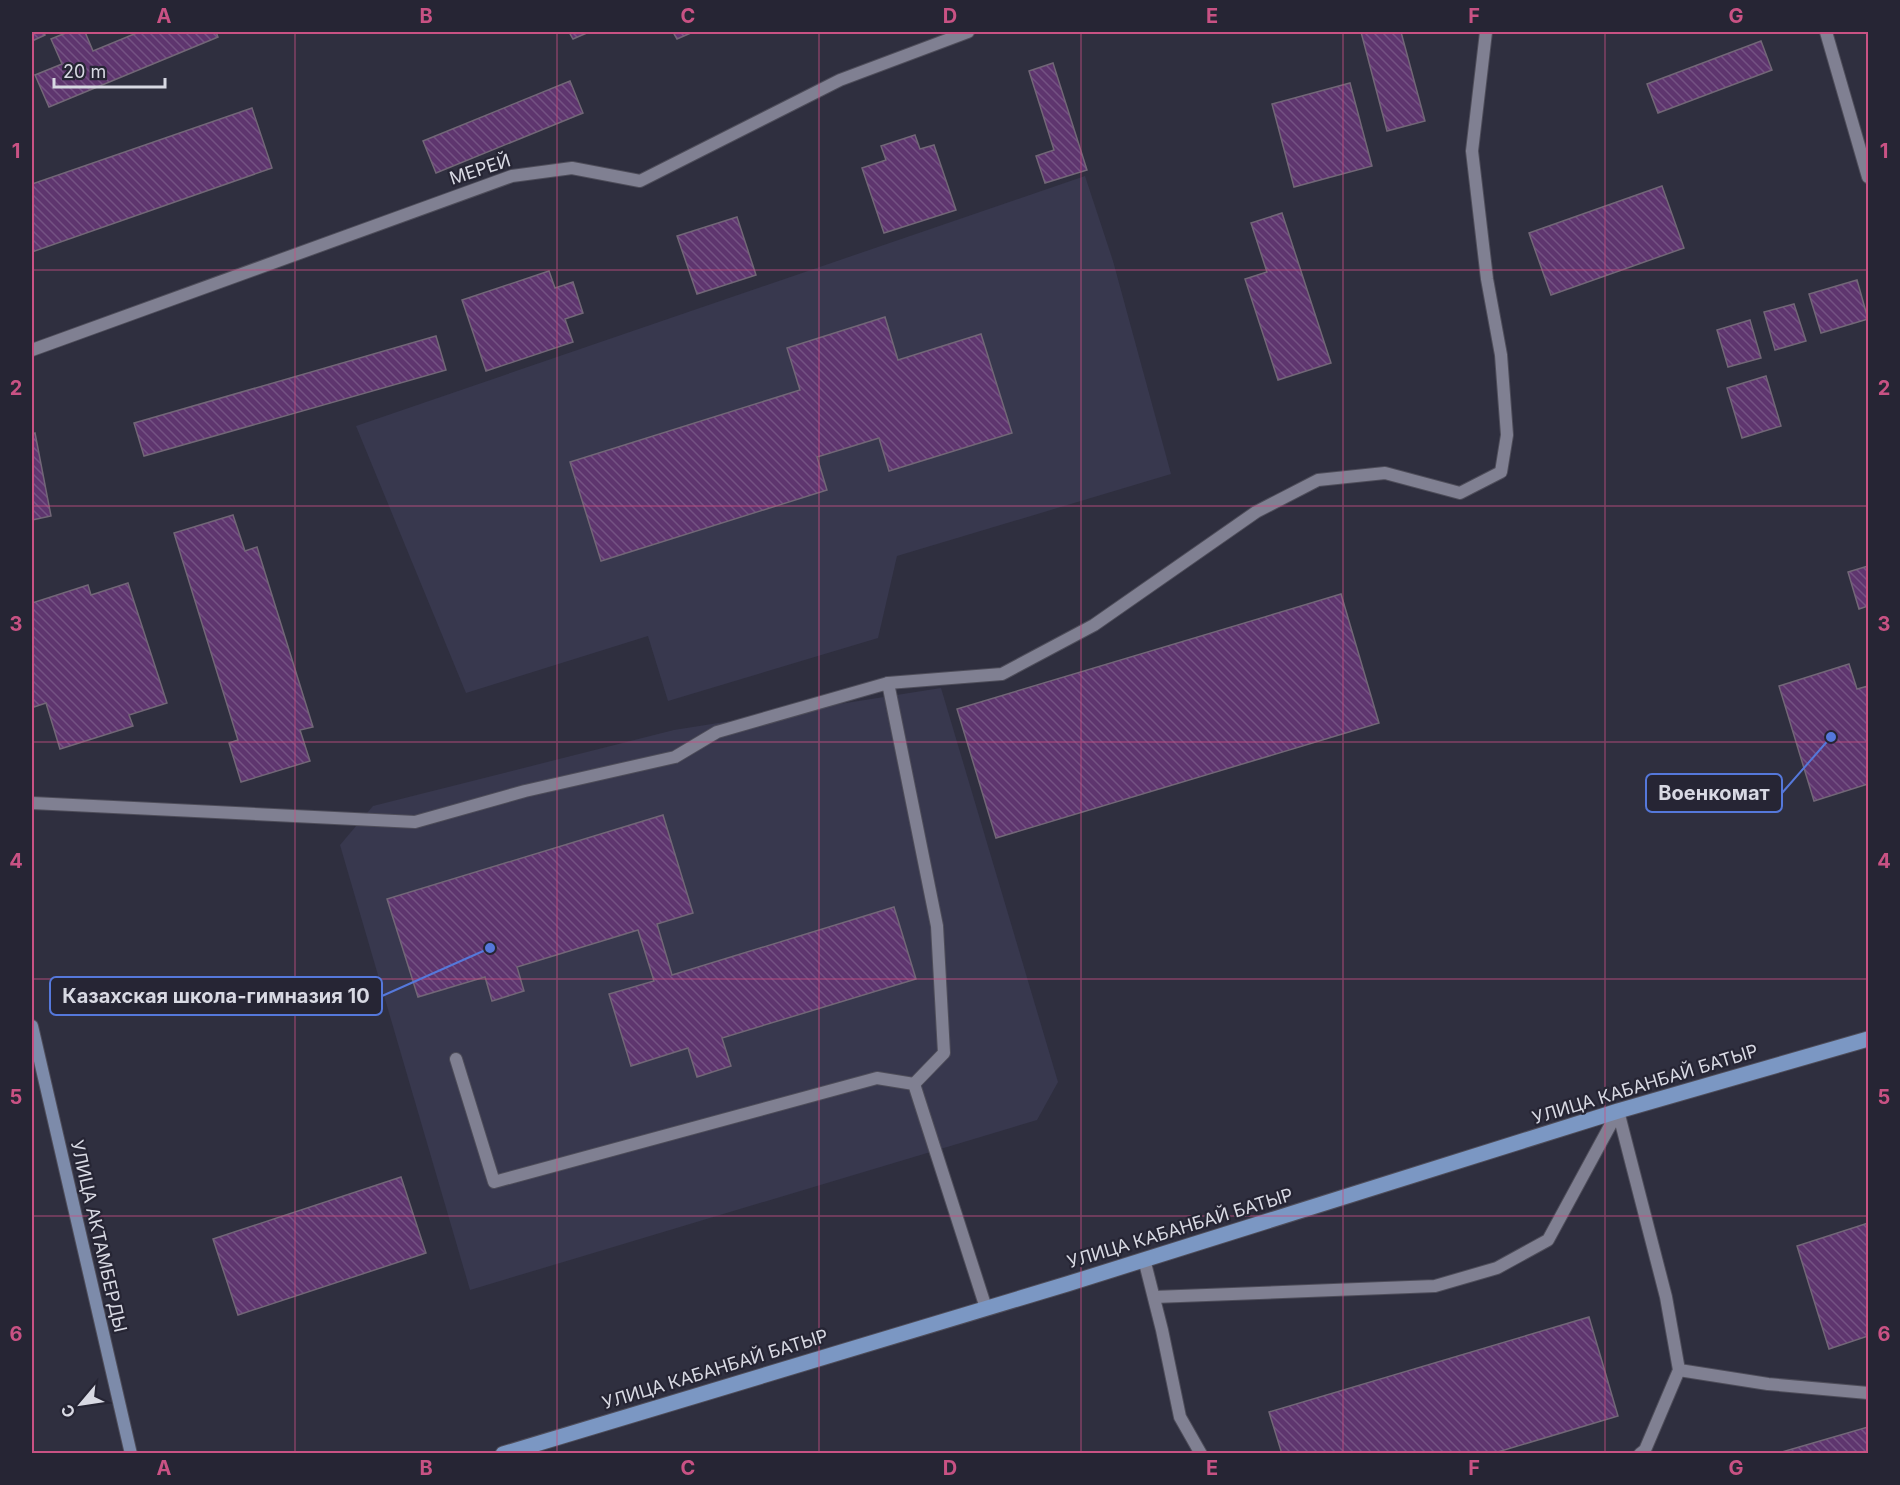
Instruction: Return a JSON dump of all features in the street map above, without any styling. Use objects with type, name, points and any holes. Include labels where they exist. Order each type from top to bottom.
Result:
[{"type":"main road","name":"УЛИЦА АКТАМБЕРДЫ","points":[[32,1026],[131,1454]]},
{"type":"main road","name":"УЛИЦА КАБАНБАЙ БАТЫР","points":[[503,1454],[986,1308],[1618,1111],[1869,1038]]},
{"type":"street","name":"МЕРЕЙ","points":[[32,350],[512,176],[573,168],[640,181],[840,80],[968,32]]},
{"type":"street","points":[[32,804],[415,822],[525,791],[675,757],[717,732],[888,683],[1002,674],[1094,625],[1256,512],[1318,480],[1385,473],[1460,494],[1502,472],[1507,435],[1501,355],[1487,279],[1472,151],[1486,32]]},
{"type":"street","points":[[1826,32],[1869,177]]},
{"type":"street","points":[[888,683],[937,926],[944,1053],[914,1084]]},
{"type":"street","points":[[456,1059],[494,1182],[877,1078],[914,1084]]},
{"type":"street","points":[[914,1084],[986,1308]]},
{"type":"street","points":[[1154,1298],[1435,1286],[1497,1268],[1548,1240],[1618,1111]]},
{"type":"street","points":[[1618,1111],[1666,1297],[1679,1370],[1645,1450],[1640,1454]]},
{"type":"street","points":[[1144,1259],[1180,1417],[1201,1454]]},
{"type":"street","points":[[1679,1370],[1768,1384],[1869,1393]]},
{"type":"shaded area","points":[[1085,176],[1113,261],[1171,474],[897,556],[878,638],[668,701],[648,636],[466,693],[356,426]]},
{"type":"shaded area","points":[[941,688],[1058,1082],[1037,1120],[470,1290],[340,845],[373,806],[674,730]]},
{"type":"building","points":[[32,32],[44,32],[45,35],[32,41]]},
{"type":"building","points":[[68,32],[85,32],[93,51],[139,32],[216,32],[218,37],[49,107],[35,75],[62,64],[51,39]]},
{"type":"building","points":[[569,32],[589,32],[573,39]]},
{"type":"building","points":[[673,32],[693,32],[677,39]]},
{"type":"building","points":[[1361,32],[1401,32],[1425,121],[1387,131]]},
{"type":"building","points":[[1761,41],[1772,70],[1658,113],[1647,84]]},
{"type":"building","points":[[1053,63],[1087,170],[1045,183],[1036,156],[1054,150],[1029,71]]},
{"type":"building","points":[[570,81],[583,113],[436,173],[423,141]]},
{"type":"building","points":[[1350,83],[1372,166],[1294,187],[1272,104]]},
{"type":"building","points":[[252,108],[272,168],[32,252],[32,184]]},
{"type":"building","points":[[915,135],[920,149],[934,145],[956,210],[884,233],[862,168],[886,160],[881,146]]},
{"type":"building","points":[[1662,186],[1684,248],[1551,295],[1529,233]]},
{"type":"building","points":[[1282,213],[1331,363],[1278,380],[1245,279],[1267,272],[1251,223]]},
{"type":"building","points":[[737,217],[756,275],[697,294],[677,236]]},
{"type":"building","points":[[549,271],[555,288],[573,282],[583,313],[565,319],[573,342],[486,371],[462,300]]},
{"type":"building","points":[[1857,280],[1868,319],[1821,333],[1809,294]]},
{"type":"building","points":[[1794,304],[1806,341],[1775,350],[1764,312]]},
{"type":"building","points":[[885,317],[898,360],[981,334],[1012,433],[889,471],[879,438],[817,457],[827,490],[601,561],[570,462],[800,390],[787,348]]},
{"type":"building","points":[[1750,320],[1761,358],[1728,367],[1717,330]]},
{"type":"building","points":[[436,336],[446,370],[144,456],[134,423]]},
{"type":"building","points":[[1766,376],[1781,426],[1742,438],[1727,388]]},
{"type":"building","points":[[35,433],[51,516],[32,520],[32,434]]},
{"type":"building","points":[[233,515],[245,551],[257,547],[313,727],[300,730],[310,761],[241,782],[229,743],[238,740],[174,533]]},
{"type":"building","points":[[1868,566],[1868,606],[1859,609],[1848,572]]},
{"type":"building","points":[[128,583],[167,703],[129,715],[133,726],[60,749],[46,703],[34,707],[32,698],[32,603],[88,585],[91,595]]},
{"type":"building","points":[[1341,594],[1379,723],[996,838],[957,709]]},
{"type":"building","points":[[1849,664],[1857,689],[1868,686],[1868,784],[1814,801],[1779,686]]},
{"type":"building","points":[[663,815],[693,913],[657,924],[672,975],[894,907],[916,979],[722,1038],[731,1066],[697,1077],[688,1048],[631,1066],[609,994],[654,981],[638,930],[517,967],[524,991],[492,1001],[485,977],[418,997],[387,899]]},
{"type":"building","points":[[401,1177],[426,1253],[238,1315],[213,1239]]},
{"type":"building","points":[[1868,1223],[1868,1336],[1829,1349],[1797,1246]]},
{"type":"building","points":[[1589,1317],[1618,1416],[1491,1454],[1282,1454],[1269,1412]]},
{"type":"building","points":[[1868,1427],[1868,1454],[1782,1452]]},
{"type":"place","name":"Военкомат","points":[[1831,737]]},
{"type":"place","name":"Казахская школа-гимназия 10","points":[[490,948]]}]
